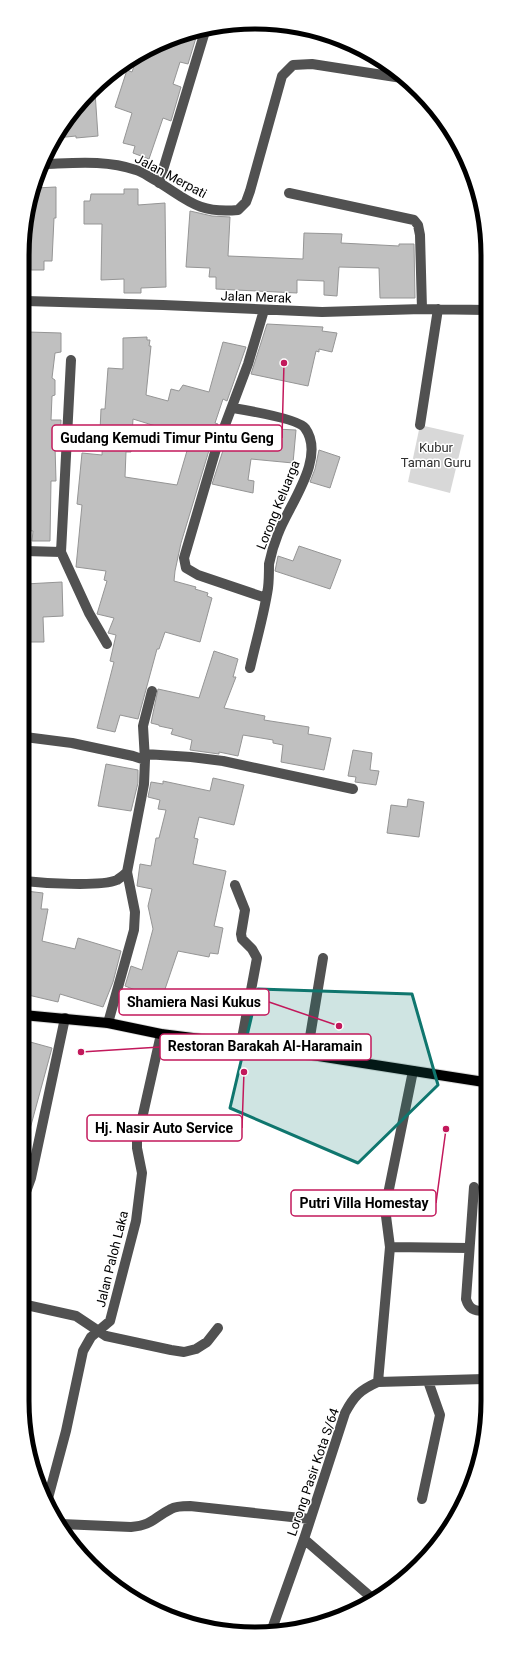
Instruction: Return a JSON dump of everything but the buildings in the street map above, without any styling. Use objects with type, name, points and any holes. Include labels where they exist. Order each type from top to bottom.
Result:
[{"type":"main road","points":[[29,1015],[108,1023],[161,1034],[241,1044],[412,1072],[481,1082]]},
{"type":"street","points":[[159,183],[204,35]]},
{"type":"street","name":"Jalan Merpati","points":[[48,164],[116,164],[138,171],[184,200],[207,210],[238,210],[246,202],[250,191],[282,76],[293,65],[312,64],[394,77]]},
{"type":"street","points":[[289,192],[414,220],[418,225],[420,235],[422,309]]},
{"type":"street","name":"Jalan Merak","points":[[29,301],[322,312],[422,309],[481,310]]},
{"type":"street","points":[[420,425],[438,309]]},
{"type":"street","points":[[264,310],[233,408],[213,457],[202,493],[200,507],[185,552],[184,564],[186,568],[198,576],[266,598]]},
{"type":"street","points":[[71,360],[61,552],[89,613],[107,644]]},
{"type":"street","name":"Lorong Keluarga","points":[[233,408],[294,421],[304,426],[310,438],[311,450],[309,465],[304,482],[281,526],[272,552],[266,598],[250,668]]},
{"type":"street","points":[[29,551],[61,552]]},
{"type":"street","points":[[108,1023],[134,930],[135,912],[127,872],[144,784],[145,757],[143,726],[152,691]]},
{"type":"street","points":[[29,738],[72,743],[133,756],[191,757],[223,761],[353,789]]},
{"type":"street","points":[[29,881],[91,884],[109,882],[118,879],[127,872]]},
{"type":"street","points":[[235,885],[245,910],[241,934],[242,939],[252,949],[257,958],[241,1044]]},
{"type":"street","points":[[307,1055],[323,958]]},
{"type":"street","points":[[29,1182],[31,1178],[65,1018]]},
{"type":"street","name":"Jalan Paloh Laka","points":[[49,1494],[66,1431],[83,1352],[91,1337],[108,1323],[111,1318],[136,1221],[142,1176],[137,1141],[161,1034]]},
{"type":"street","points":[[412,1072],[387,1199],[386,1216],[390,1247],[378,1382],[481,1379]]},
{"type":"street","points":[[474,1187],[466,1299],[468,1307],[475,1311],[481,1311]]},
{"type":"street","points":[[390,1247],[469,1248]]},
{"type":"street","points":[[29,1306],[76,1316],[106,1336],[119,1340],[184,1352],[196,1349],[207,1342],[218,1328]]},
{"type":"street","points":[[422,1498],[440,1415],[428,1381]]},
{"type":"street","name":"Lorong Pasir Kota S/64","points":[[273,1627],[345,1414],[353,1398],[363,1389],[378,1382]]},
{"type":"street","points":[[65,1524],[131,1527],[141,1526],[149,1524],[172,1508],[190,1506],[310,1519]]},
{"type":"street","points":[[304,1538],[370,1596]]},
{"type":"highlighted area","points":[[258,989],[412,994],[438,1085],[358,1163],[230,1108]]},
{"type":"green space","name":"Kubur Taman Guru","points":[[420,425],[464,435],[450,493],[408,482]]},
{"type":"place","name":"Gudang Kemudi Timur Pintu Geng","points":[[284,363]]},
{"type":"place","name":"Shamiera Nasi Kukus","points":[[339,1026]]},
{"type":"place","name":"Restoran Barakah Al-Haramain","points":[[81,1052]]},
{"type":"place","name":"Hj. Nasir Auto Service","points":[[244,1072]]},
{"type":"place","name":"Putri Villa Homestay","points":[[446,1129]]}]
